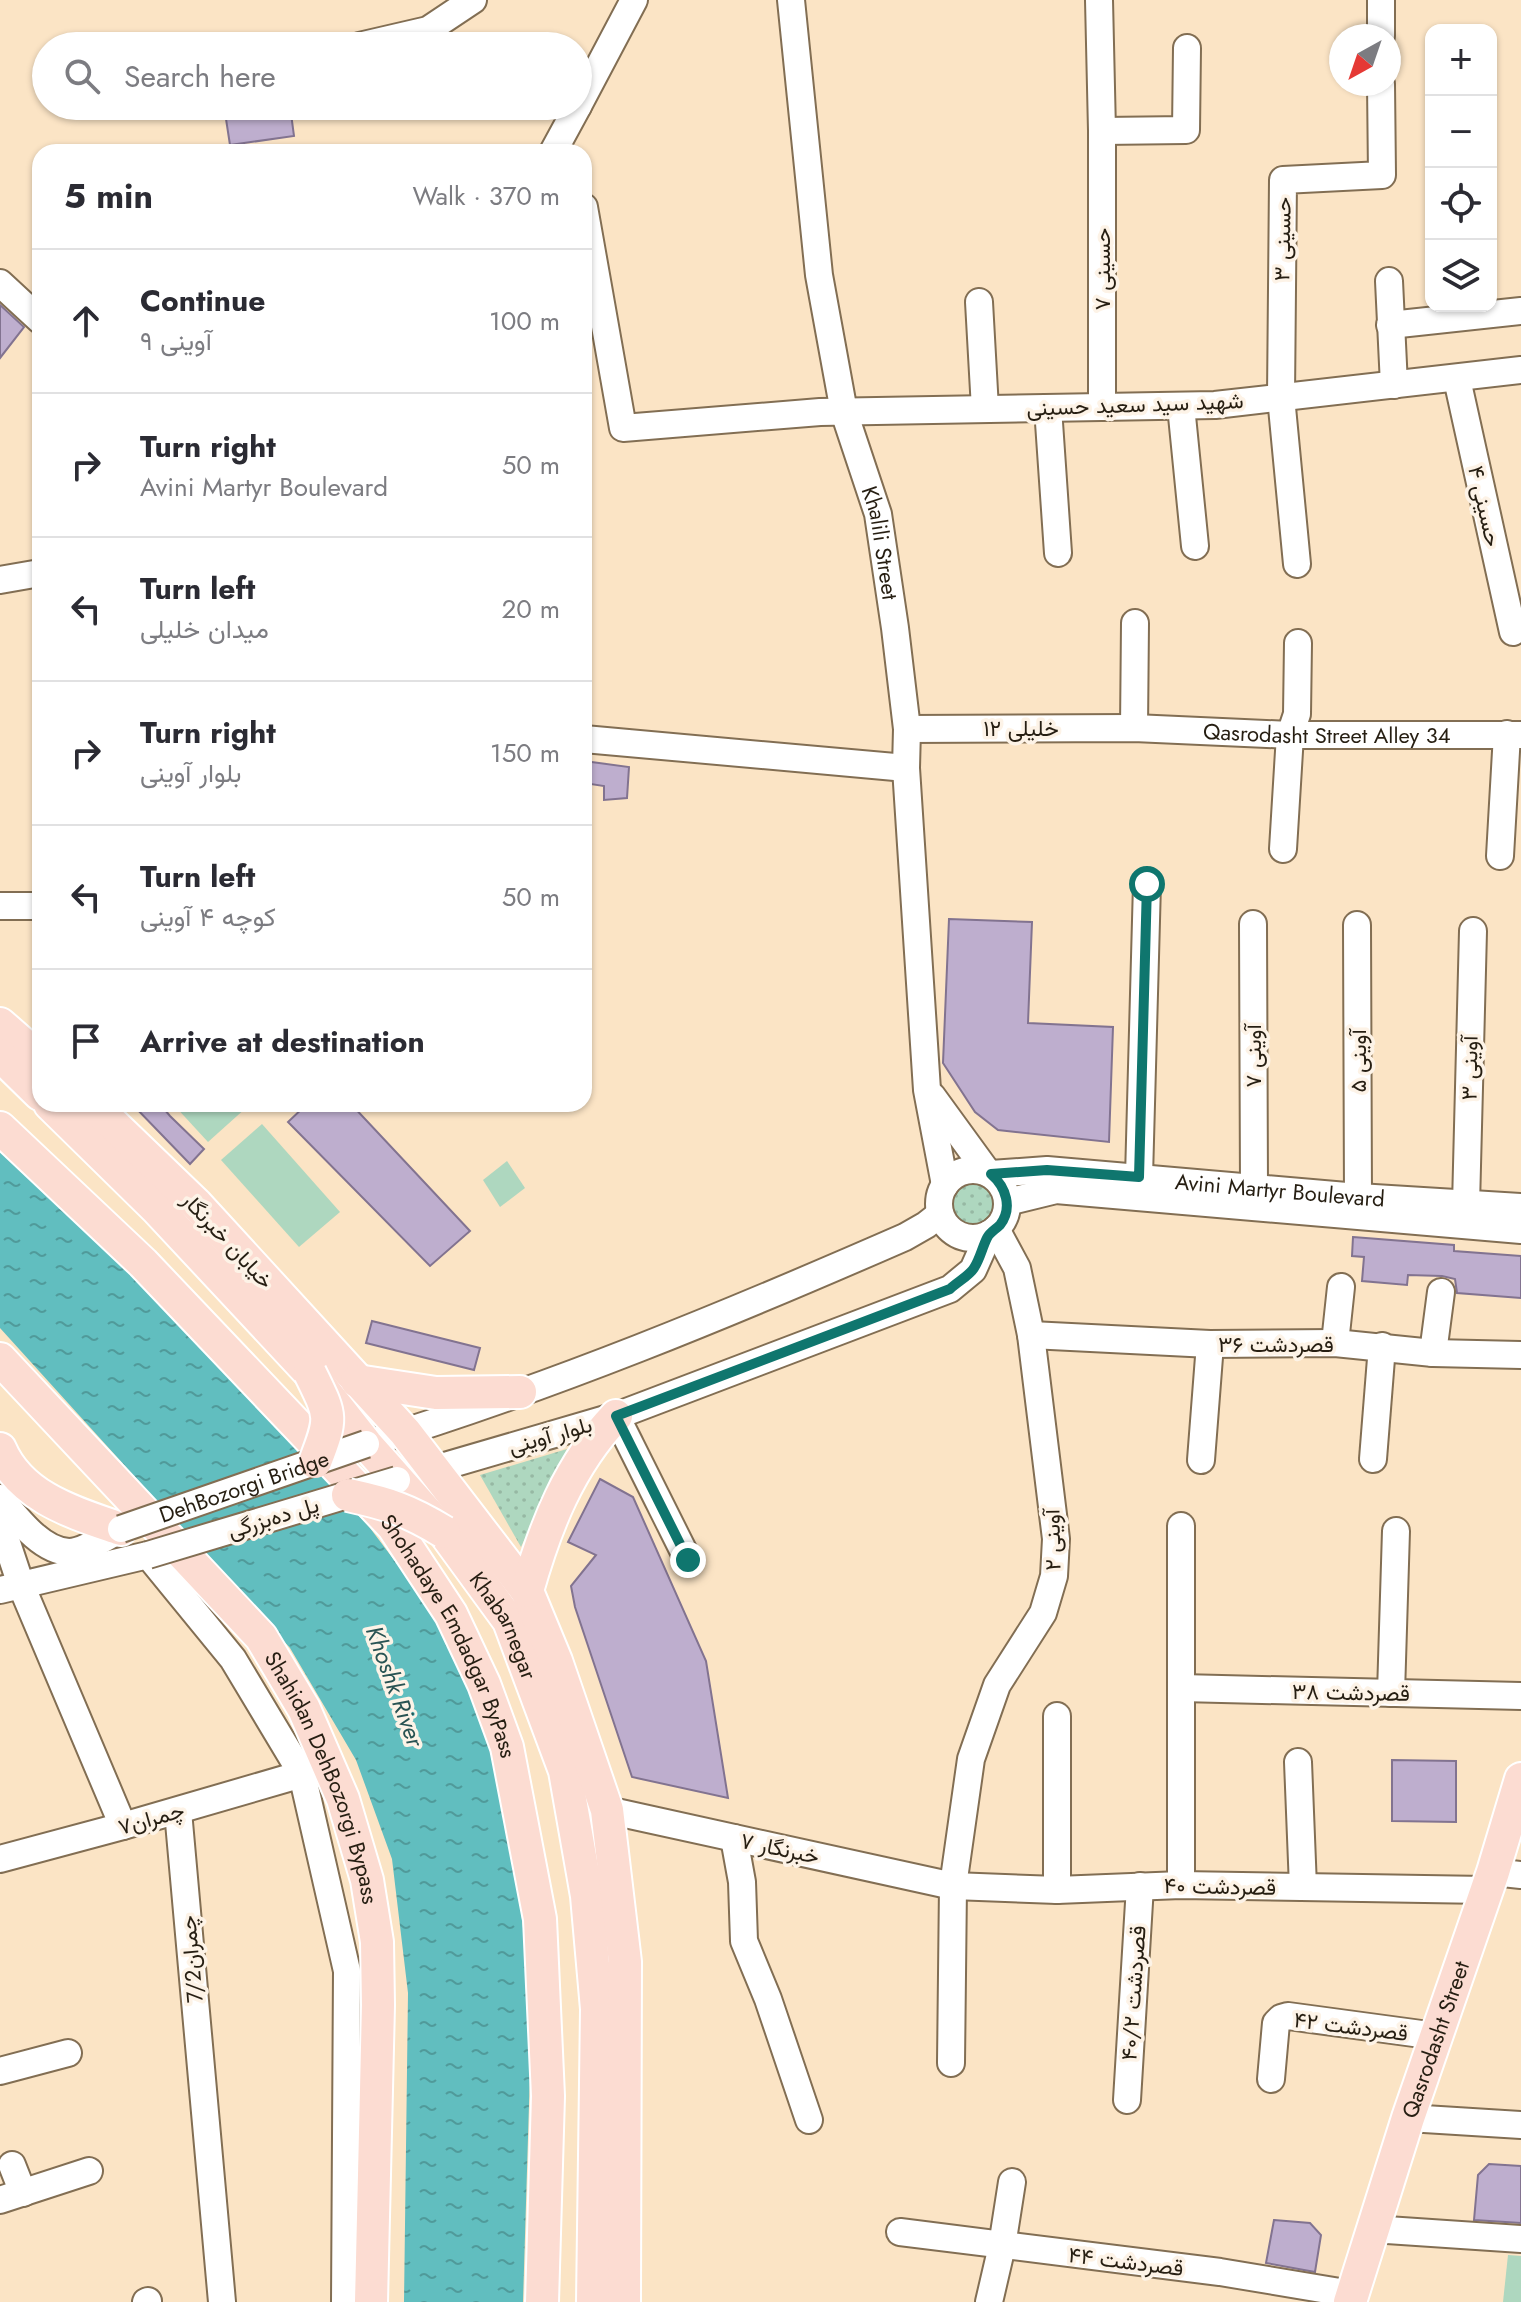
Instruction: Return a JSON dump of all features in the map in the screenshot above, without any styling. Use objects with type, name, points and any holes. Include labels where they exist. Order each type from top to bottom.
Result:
[{"type":"main road","points":[[0,1024],[32,1052]]},
{"type":"main road","points":[[0,1055],[32,1086]]},
{"type":"main road","points":[[0,1074],[32,1097]]},
{"type":"main road","name":"Khabarnegar","points":[[73,1112],[157,1209],[310,1373],[366,1444],[444,1532],[509,1621],[565,1771],[587,1896],[597,2009],[593,2302]]},
{"type":"main road","name":"خیابان خبرنگار","points":[[73,1112],[196,1204],[357,1381]]},
{"type":"main road","name":"Shohadaye Emdadgar ByPass","points":[[0,1128],[143,1263],[393,1526],[451,1614],[484,1684],[507,1747],[540,1919],[548,2096],[542,2302]]},
{"type":"main road","name":"Shahidan DehBozorgi Bypass","points":[[0,1359],[261,1637],[304,1709],[343,1799],[367,1880],[377,1942],[371,2302]]},
{"type":"main road","points":[[310,1373],[327,1408],[328,1428],[315,1462]]},
{"type":"main road","points":[[357,1381],[436,1393],[520,1392]]},
{"type":"main road","name":"Khabarnegar","points":[[357,1381],[435,1469],[527,1591],[556,1661],[607,1810],[625,1962],[624,2302]]},
{"type":"main road","points":[[527,1591],[541,1543],[566,1484],[596,1436],[616,1416]]},
{"type":"main road","points":[[0,1449],[6,1463],[35,1492],[72,1512],[121,1529]]},
{"type":"main road","points":[[348,1495],[394,1505],[444,1532]]},
{"type":"main road","name":"Qasrodasht Street","points":[[1351,2298],[1436,2036],[1500,1879],[1521,1779]]},
{"type":"street","points":[[419,32],[428,30],[473,0]]},
{"type":"street","points":[[592,79],[634,0]]},
{"type":"street","name":"Khalili Street","points":[[791,0],[819,275],[844,412],[878,514],[895,628],[907,729],[906,768],[927,1090],[945,1185]]},
{"type":"street","name":"۷ حسینی","points":[[1099,0],[1102,407]]},
{"type":"street","points":[[1381,0],[1381,24]]},
{"type":"street","points":[[1102,131],[1186,130],[1187,48]]},
{"type":"street","name":"۳ حسینی","points":[[1281,397],[1283,180],[1382,175],[1381,96]]},
{"type":"street","points":[[557,144],[570,120]]},
{"type":"street","points":[[574,144],[575,120]]},
{"type":"street","name":"شهید سید سعید حسینی","points":[[592,252],[623,428],[844,412],[1215,405],[1521,370]]},
{"type":"street","points":[[1389,281],[1394,385]]},
{"type":"street","points":[[0,283],[32,313]]},
{"type":"street","points":[[979,302],[985,409]]},
{"type":"street","points":[[1390,325],[1521,311]]},
{"type":"street","name":"۴ حسینی","points":[[1457,379],[1513,632]]},
{"type":"street","points":[[1281,397],[1297,564]]},
{"type":"street","points":[[1181,406],[1195,546]]},
{"type":"street","points":[[1048,408],[1058,553]]},
{"type":"street","points":[[0,580],[32,574]]},
{"type":"street","points":[[1134,728],[1135,623]]},
{"type":"street","points":[[1283,849],[1290,735],[1297,714],[1298,643]]},
{"type":"street","name":"۱۲ خلیلی","points":[[907,729],[1134,728]]},
{"type":"street","name":"Qasrodasht Street Alley 34","points":[[1134,728],[1290,735],[1514,735]]},
{"type":"street","points":[[1500,856],[1514,735]]},
{"type":"street","points":[[592,740],[906,768]]},
{"type":"street","points":[[1139,1177],[1147,884]]},
{"type":"street","points":[[0,906],[32,906]]},
{"type":"street","name":"۷ آوینی","points":[[1253,924],[1254,1187]]},
{"type":"street","name":"۵ آوینی","points":[[1357,925],[1358,1197]]},
{"type":"street","name":"۳ آوینی","points":[[1466,1205],[1473,931]]},
{"type":"street","points":[[927,1090],[1002,1186],[1007,1202],[1005,1217],[992,1231],[973,1270]]},
{"type":"street","points":[[990,1174],[981,1170],[964,1171],[950,1179],[941,1194],[940,1214],[949,1228],[964,1236],[981,1237],[992,1231]]},
{"type":"street","name":"Avini Martyr Boulevard","points":[[990,1174],[1047,1170],[1358,1197],[1521,1207]]},
{"type":"street","name":"Avini Martyr Boulevard","points":[[1007,1202],[1056,1190],[1521,1230]]},
{"type":"street","points":[[366,1444],[520,1392],[758,1301],[905,1237],[940,1214]]},
{"type":"street","name":"۲ آوینی","points":[[951,2063],[953,1886],[971,1759],[997,1685],[1043,1613],[1054,1576],[1056,1539],[1031,1335],[1017,1268],[992,1231]]},
{"type":"street","points":[[973,1270],[991,1262],[1007,1263],[1017,1268]]},
{"type":"street","name":"بلوار آوینی","points":[[397,1480],[616,1416],[950,1289],[973,1270]]},
{"type":"street","points":[[1335,1343],[1341,1287]]},
{"type":"street","points":[[1433,1353],[1441,1292]]},
{"type":"street","name":"۳۶ قصردشت","points":[[1031,1335],[1210,1344],[1335,1343],[1433,1353],[1521,1355]]},
{"type":"street","points":[[1201,1460],[1210,1344]]},
{"type":"street","points":[[1373,1459],[1382,1346]]},
{"type":"street","points":[[616,1416],[688,1560]]},
{"type":"street","name":"DehBozorgi Bridge","points":[[0,1498],[39,1538],[53,1548],[71,1552],[121,1529],[366,1444]]},
{"type":"street","name":"پل ده‌بزرگی","points":[[10,1587],[148,1555],[397,1480]]},
{"type":"street","points":[[0,1522],[10,1587],[72,1706],[123,1826]]},
{"type":"street","points":[[1181,1526],[1181,1885]]},
{"type":"street","points":[[1391,1693],[1396,1531]]},
{"type":"street","points":[[148,1555],[233,1659],[302,1774],[347,1971],[345,2302]]},
{"type":"street","name":"۳۸ قصردشت","points":[[1181,1688],[1521,1696]]},
{"type":"street","points":[[1057,1716],[1057,1890]]},
{"type":"street","points":[[1298,1762],[1303,1887]]},
{"type":"street","name":"چمران۷","points":[[0,1859],[302,1774]]},
{"type":"street","name":"۷ خبرنگار","points":[[607,1810],[953,1886]]},
{"type":"street","name":"7/2چمران","points":[[178,1811],[222,2302]]},
{"type":"street","points":[[734,1838],[742,1882],[744,1941],[772,2011],[809,2120]]},
{"type":"street","name":"۴۰ قصردشت","points":[[953,1886],[1057,1890],[1181,1885],[1303,1887],[1500,1879]]},
{"type":"street","name":"۴۰/۲ قصردشت","points":[[1127,2100],[1140,1886]]},
{"type":"street","name":"۴۲ قصردشت","points":[[1271,2079],[1276,2023],[1288,2016],[1436,2036]]},
{"type":"street","points":[[0,2071],[68,2053]]},
{"type":"street","points":[[1408,2118],[1521,2125]]},
{"type":"street","points":[[12,2165],[11,2196],[89,2171]]},
{"type":"street","points":[[989,2302],[1012,2182]]},
{"type":"street","points":[[1372,2229],[1521,2239]]},
{"type":"street","name":"۴۴ قصردشت","points":[[900,2232],[1220,2272],[1351,2298]]},
{"type":"green space","points":[[180,1112],[241,1112],[208,1142]]},
{"type":"green space","points":[[262,1124],[340,1212],[299,1247],[221,1160]]},
{"type":"green space","points":[[507,1161],[525,1188],[500,1207],[483,1180]]},
{"type":"green space","points":[[973,1179],[991,1186],[998,1204],[991,1222],[973,1229],[955,1222],[948,1204],[955,1186]]},
{"type":"green space","points":[[567,1449],[521,1547],[480,1475]]},
{"type":"green space","points":[[1508,2255],[1521,2256],[1521,2302],[1503,2302]]},
{"type":"water","name":"Khoshk River","points":[[0,1152],[135,1271],[370,1528],[437,1617],[476,1705],[509,1807],[532,2006],[523,2302],[404,2302],[408,1993],[392,1859],[356,1760],[290,1648],[0,1328]]},
{"type":"building","points":[[226,120],[292,120],[294,136],[230,144]]},
{"type":"building","points":[[0,305],[24,327],[0,358]]},
{"type":"building","points":[[592,762],[629,767],[627,798],[604,800],[604,786],[592,784]]},
{"type":"building","points":[[949,919],[1032,922],[1028,1023],[1113,1027],[1109,1142],[998,1130],[975,1112],[943,1063]]},
{"type":"building","points":[[140,1112],[167,1112],[204,1149],[190,1164]]},
{"type":"building","points":[[299,1112],[358,1112],[470,1231],[430,1266],[288,1122]]},
{"type":"building","points":[[1353,1237],[1454,1245],[1454,1251],[1521,1256],[1521,1298],[1457,1293],[1455,1279],[1442,1276],[1408,1275],[1407,1285],[1362,1281],[1364,1257],[1352,1256]]},
{"type":"building","points":[[372,1321],[480,1348],[474,1370],[366,1343]]},
{"type":"building","points":[[600,1479],[633,1497],[706,1661],[728,1798],[632,1777],[575,1607],[571,1586],[596,1555],[568,1542]]},
{"type":"building","points":[[1392,1760],[1456,1761],[1456,1822],[1392,1821]]},
{"type":"building","points":[[1489,2164],[1521,2166],[1521,2223],[1474,2220],[1478,2175]]},
{"type":"building","points":[[1274,2220],[1310,2223],[1321,2235],[1315,2272],[1266,2263]]},
{"type":"route","points":[[688,1560],[616,1416],[950,1289],[973,1270],[989,1234],[1005,1217],[1006,1193],[991,1174],[1047,1170],[1139,1177],[1147,884]]}]
